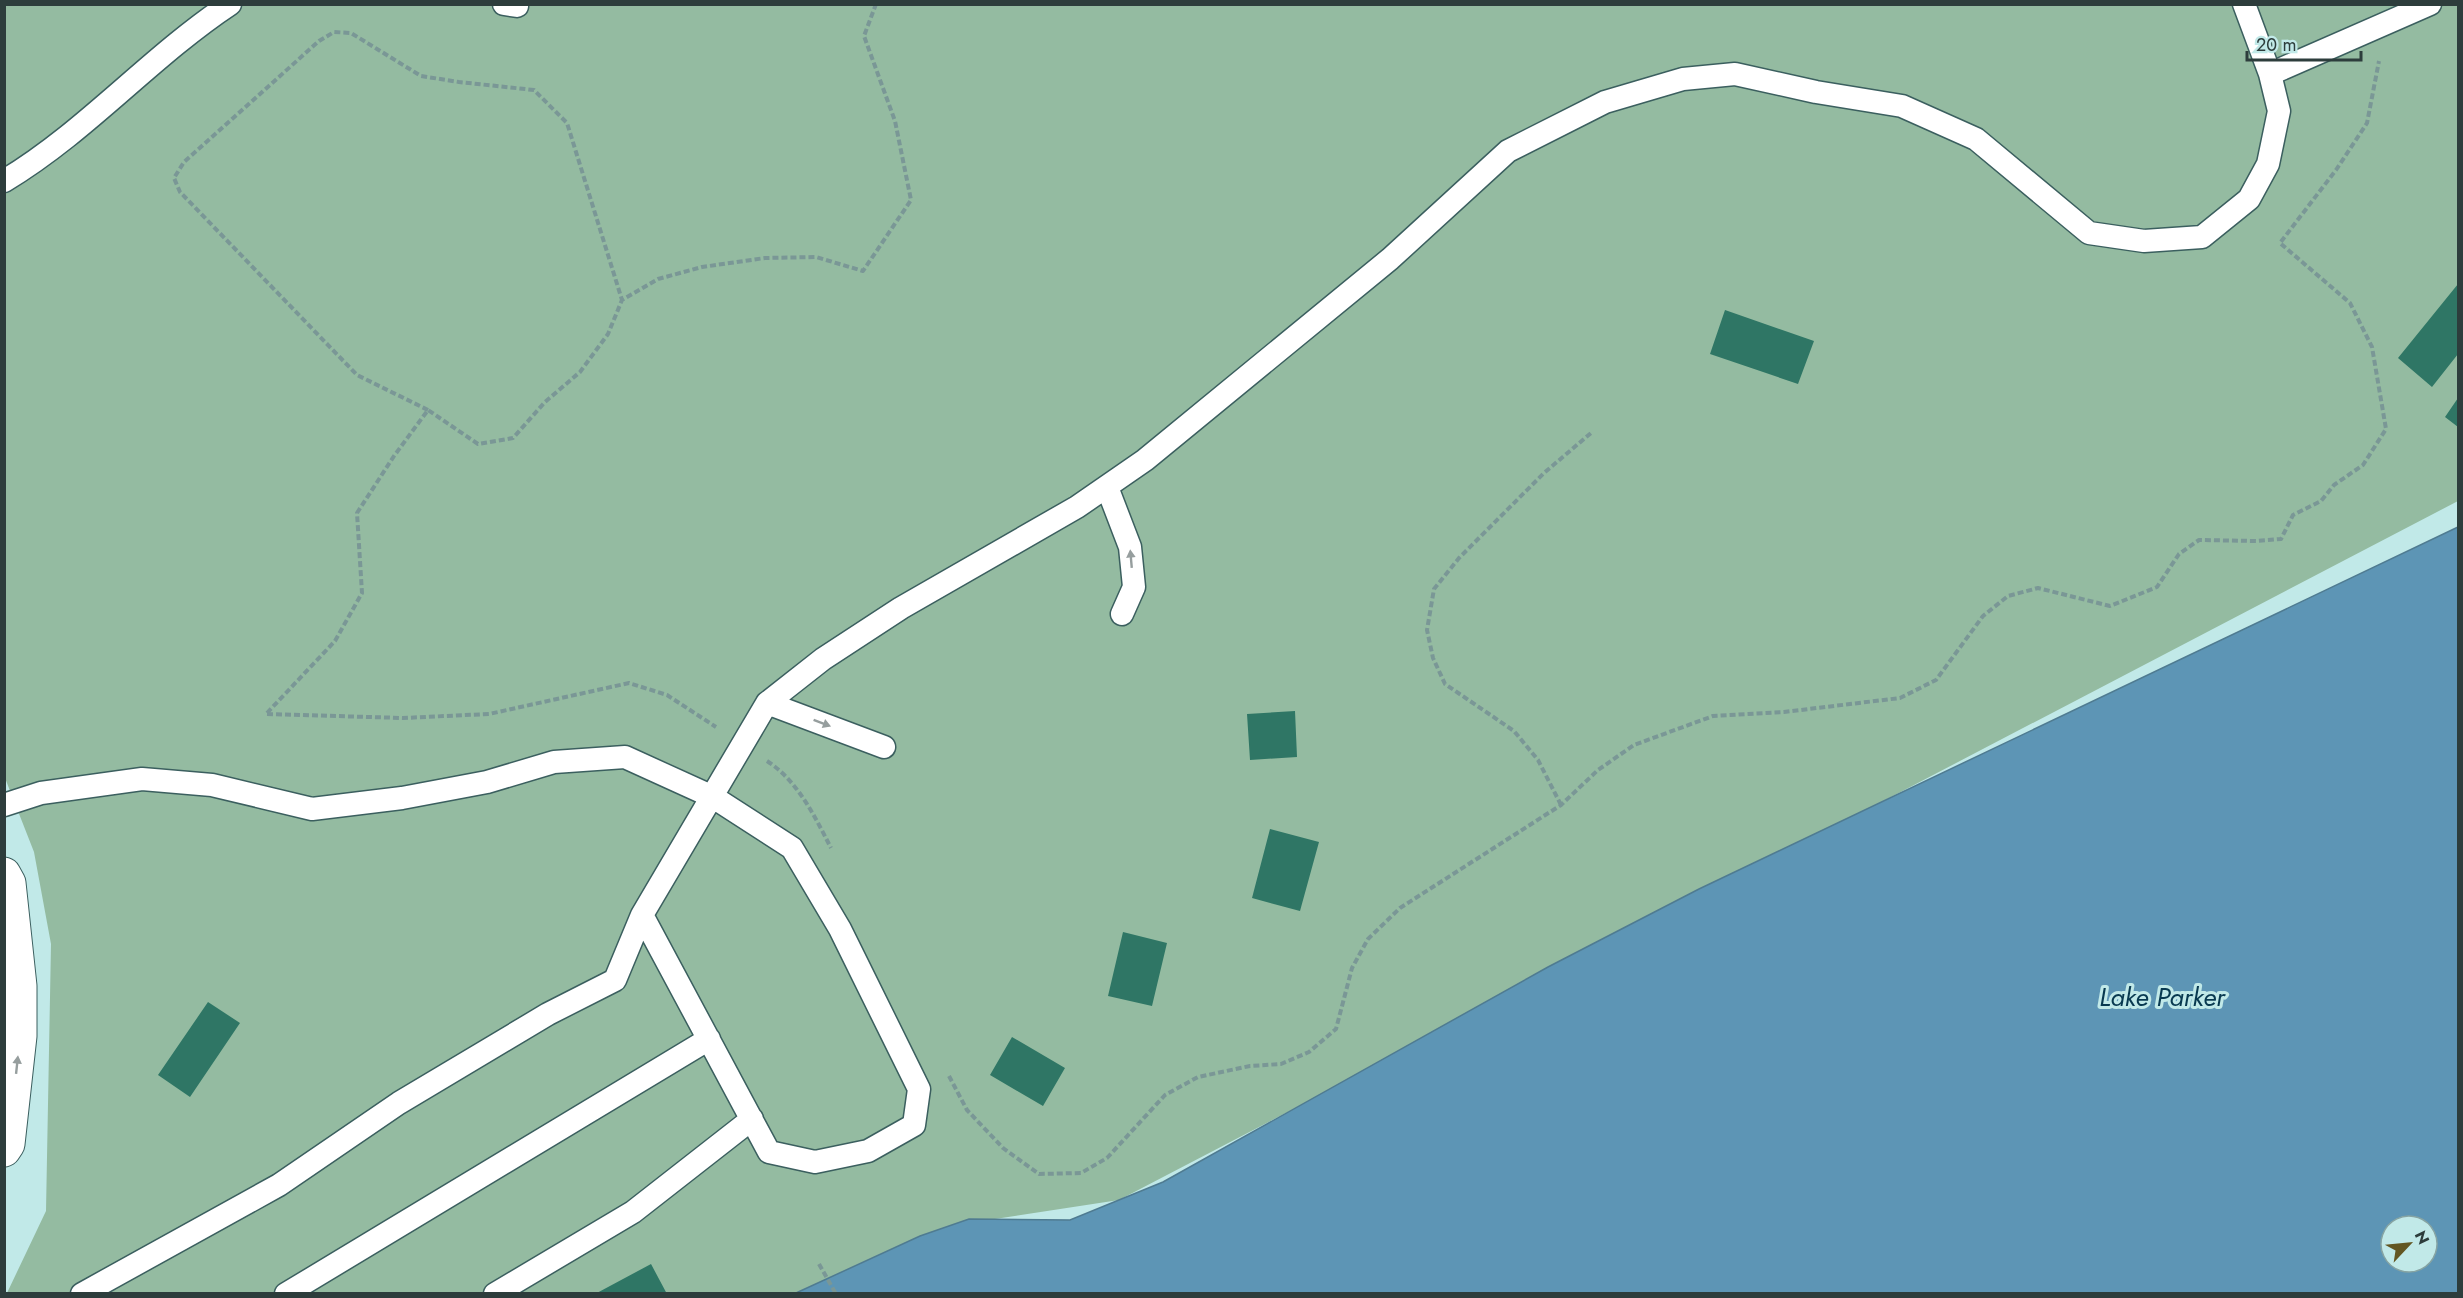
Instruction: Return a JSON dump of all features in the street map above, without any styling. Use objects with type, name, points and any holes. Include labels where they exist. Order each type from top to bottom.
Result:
[{"type":"street","points":[[4,874],[9,884],[20,986],[20,1036],[6,1147]]},
{"type":"lane","points":[[4,181],[35,162],[199,25],[230,4]]},
{"type":"lane","points":[[82,1293],[279,1185],[399,1103],[548,1014],[615,980],[642,915],[767,703],[824,659],[901,608],[1077,507],[1158,451],[1372,274],[1508,151],[1605,102],[1683,79],[1735,74],[1816,92],[1902,106],[1976,139],[2089,232],[2144,241],[2202,237],[2249,199],[2268,164],[2279,111],[2270,74],[2244,4]]},
{"type":"lane","points":[[2270,74],[2430,4]]},
{"type":"lane","points":[[1107,487],[1130,547],[1134,587],[1122,614]]},
{"type":"lane","points":[[767,703],[884,747]]},
{"type":"lane","points":[[4,805],[41,793],[142,779],[212,785],[312,809],[402,798],[487,782],[554,762],[625,757],[712,796],[792,848],[840,929],[919,1089],[914,1125],[868,1151],[815,1162],[769,1152],[642,915]]},
{"type":"lane","points":[[286,1293],[709,1039]]},
{"type":"lane","points":[[495,1293],[633,1212],[752,1119]]},
{"type":"path","points":[[622,300],[567,123],[534,90],[421,76],[351,33],[334,32],[319,41],[184,162],[174,178],[180,192],[357,375],[428,410],[478,444],[513,438],[545,402],[580,372],[608,334],[622,300],[658,279],[702,267],[765,258],[816,257],[863,271],[911,200],[895,121],[864,36],[876,4]]},
{"type":"path","points":[[946,1069],[967,1110],[1003,1148],[1040,1174],[1081,1173],[1107,1158],[1165,1095],[1198,1077],[1250,1066],[1281,1064],[1309,1052],[1336,1029],[1352,968],[1368,939],[1400,908],[1561,805],[1598,770],[1634,745],[1713,716],[1784,712],[1900,698],[1936,680],[1983,616],[2008,596],[2038,588],[2110,606],[2157,587],[2179,554],[2199,540],[2281,539],[2293,515],[2321,501],[2334,485],[2363,465],[2386,429],[2372,347],[2350,303],[2280,243],[2336,170],[2367,123],[2379,59],[2367,32]]},
{"type":"path","points":[[428,410],[394,456],[357,513],[362,593],[335,641],[267,714],[403,718],[489,714],[629,683],[667,695],[776,767],[810,807],[832,849]]},
{"type":"path","points":[[1561,805],[1538,760],[1514,731],[1445,684],[1433,658],[1427,630],[1434,590],[1459,558],[1544,473],[1591,432]]},
{"type":"path","points":[[819,1264],[836,1293]]},
{"type":"green space","points":[[5,5],[2458,5],[2458,501],[1119,1200],[995,1219],[809,1293],[7,1293],[46,1211],[51,944],[34,852],[5,778]]},
{"type":"water","name":"Lake Parker","points":[[2458,527],[2458,1293],[796,1293],[920,1236],[969,1219],[1070,1220],[1163,1182],[1548,967],[1699,889]]},
{"type":"building","points":[[2458,284],[2458,354],[2432,387],[2398,358]]},
{"type":"building","points":[[1725,310],[1814,341],[1798,384],[1710,354]]},
{"type":"building","points":[[2458,398],[2458,427],[2445,417]]},
{"type":"building","points":[[1295,711],[1297,757],[1250,760],[1247,714]]},
{"type":"building","points":[[1270,829],[1319,842],[1300,911],[1252,898]]},
{"type":"building","points":[[1123,932],[1167,943],[1152,1006],[1108,996]]},
{"type":"building","points":[[208,1002],[240,1023],[190,1097],[158,1075]]},
{"type":"building","points":[[1012,1037],[1065,1068],[1043,1106],[990,1075]]},
{"type":"building","points":[[651,1264],[667,1294],[595,1294]]}]
